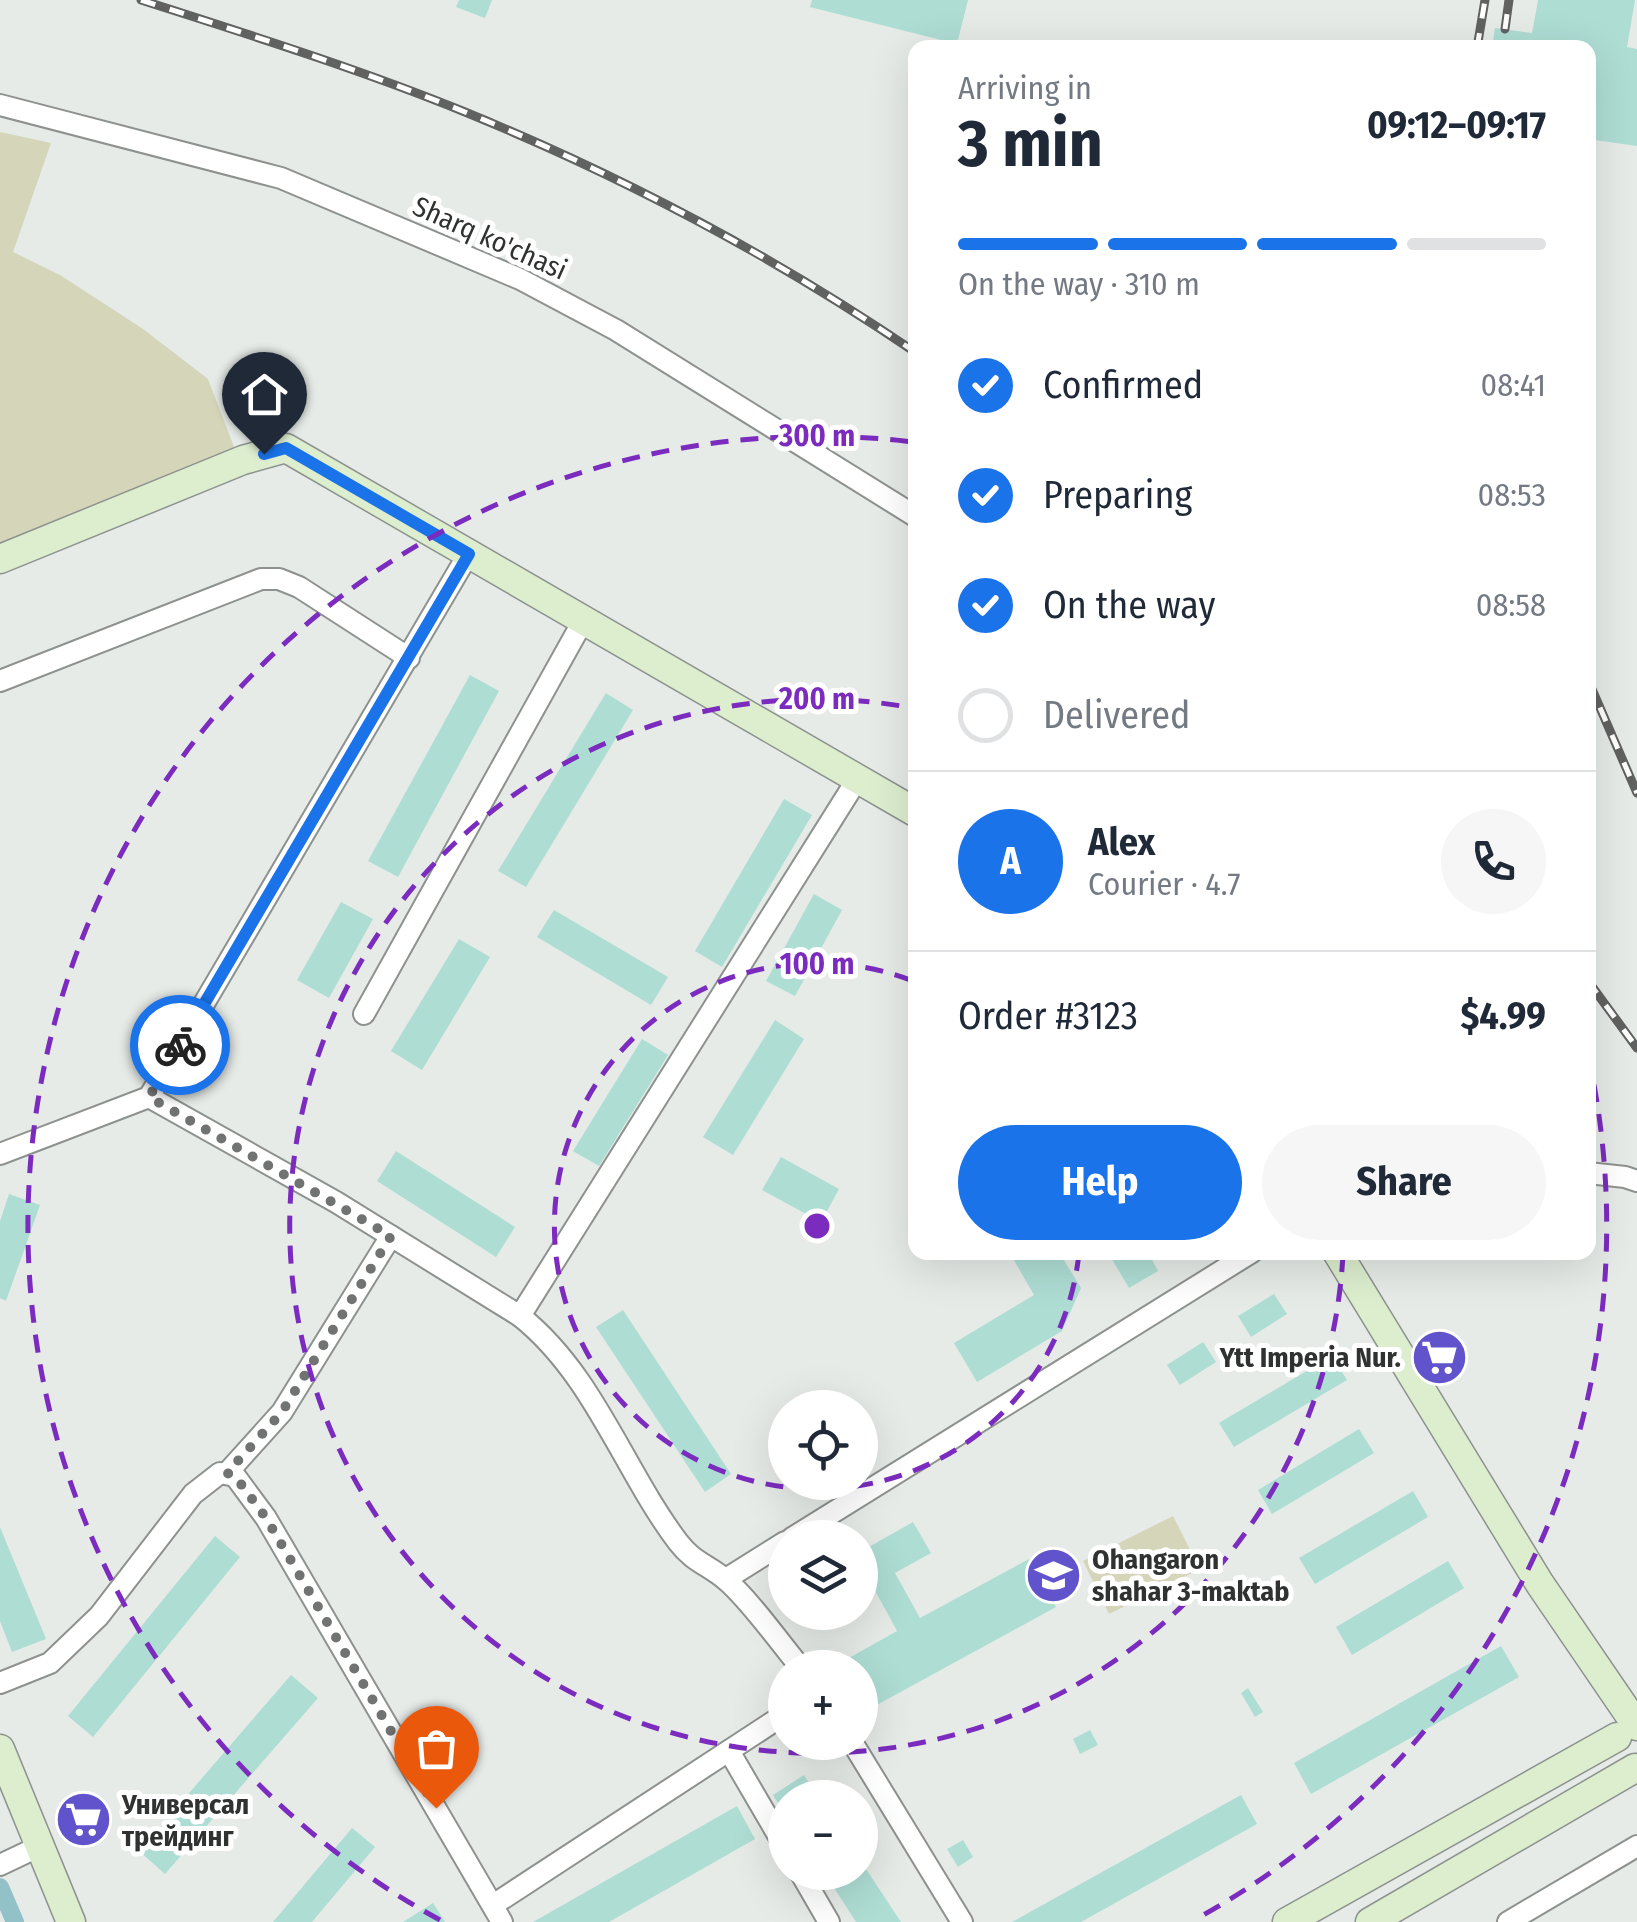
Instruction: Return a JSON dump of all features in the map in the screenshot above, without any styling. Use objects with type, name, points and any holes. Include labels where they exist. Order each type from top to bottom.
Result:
[{"type":"main road","points":[[0,559],[243,460],[286,448],[908,808]]},
{"type":"main road","points":[[1287,1922],[1627,1732],[1342,1260]]},
{"type":"main road","points":[[0,1748],[72,1922]]},
{"type":"main road","points":[[1370,1922],[1635,1768]]},
{"type":"street","name":"Sharq ko'chasi","points":[[0,105],[281,178],[520,279],[616,330],[908,512]]},
{"type":"street","points":[[0,1154],[149,1097],[469,554]]},
{"type":"street","points":[[0,681],[261,579],[279,578],[299,587],[409,658]]},
{"type":"street","points":[[364,1014],[584,621]]},
{"type":"street","points":[[520,1316],[858,778]]},
{"type":"street","points":[[149,1097],[391,1236],[520,1316],[548,1338],[599,1409],[679,1542],[700,1565],[726,1579],[786,1650]]},
{"type":"street","points":[[1596,1174],[1637,1181]]},
{"type":"street","points":[[0,1682],[50,1664],[99,1616],[194,1494],[210,1479],[227,1473],[282,1412],[391,1236]]},
{"type":"street","points":[[821,1520],[1239,1260]]},
{"type":"street","points":[[227,1473],[235,1476],[266,1518],[497,1914],[768,1725]]},
{"type":"street","points":[[726,1579],[768,1553]]},
{"type":"street","points":[[728,1751],[768,1819]]},
{"type":"street","points":[[863,1760],[962,1922]]},
{"type":"street","points":[[7,1862],[40,1846]]},
{"type":"street","points":[[1508,1922],[1637,1846]]},
{"type":"street","points":[[810,1890],[829,1922]]},
{"type":"green space","points":[[0,132],[51,143],[13,252],[60,275],[143,329],[208,379],[236,452],[0,549]]},
{"type":"green space","points":[[1173,1516],[1200,1569],[1109,1614],[1083,1561]]},
{"type":"building","points":[[459,0],[492,0],[485,18],[456,7]]},
{"type":"building","points":[[812,0],[968,0],[958,40],[941,40],[810,7]]},
{"type":"building","points":[[1538,0],[1635,0],[1627,47],[1637,49],[1637,146],[1596,140],[1596,40],[1493,40],[1495,28],[1532,33]]},
{"type":"building","points":[[470,675],[499,691],[398,877],[368,861]]},
{"type":"building","points":[[606,693],[633,710],[526,887],[498,871]]},
{"type":"building","points":[[784,799],[812,815],[722,967],[695,951]]},
{"type":"building","points":[[814,894],[842,910],[795,996],[766,981]]},
{"type":"building","points":[[341,902],[373,919],[329,998],[297,980]]},
{"type":"building","points":[[554,910],[668,977],[651,1005],[537,937]]},
{"type":"building","points":[[459,939],[490,957],[422,1070],[391,1051]]},
{"type":"building","points":[[775,1020],[804,1039],[733,1155],[703,1137]]},
{"type":"building","points":[[642,1039],[668,1055],[599,1166],[573,1151]]},
{"type":"building","points":[[396,1151],[515,1227],[496,1257],[377,1181]]},
{"type":"building","points":[[781,1157],[839,1189],[821,1222],[762,1190]]},
{"type":"building","points":[[9,1194],[40,1205],[6,1301],[0,1298],[0,1221]]},
{"type":"building","points":[[1014,1260],[1064,1260],[1081,1288],[1062,1331],[977,1382],[954,1343],[1034,1295]]},
{"type":"building","points":[[1112,1260],[1152,1260],[1158,1271],[1129,1288]]},
{"type":"building","points":[[1274,1294],[1287,1314],[1251,1337],[1238,1316]]},
{"type":"building","points":[[623,1310],[731,1474],[705,1492],[596,1327]]},
{"type":"building","points":[[1203,1342],[1216,1362],[1180,1385],[1167,1365]]},
{"type":"building","points":[[1332,1356],[1347,1380],[1234,1447],[1219,1423]]},
{"type":"building","points":[[1359,1429],[1374,1453],[1272,1514],[1258,1490]]},
{"type":"building","points":[[1413,1491],[1428,1517],[1315,1584],[1299,1558]]},
{"type":"building","points":[[913,1522],[931,1553],[895,1573],[920,1618],[1029,1559],[1056,1607],[878,1704],[878,1650],[863,1650],[897,1631],[878,1596],[878,1542]]},
{"type":"building","points":[[0,1527],[46,1639],[12,1652],[0,1621]]},
{"type":"building","points":[[215,1536],[240,1557],[93,1737],[68,1716]]},
{"type":"building","points":[[1448,1561],[1464,1588],[1352,1655],[1336,1627]]},
{"type":"building","points":[[1501,1646],[1519,1677],[1311,1794],[1294,1763]]},
{"type":"building","points":[[291,1675],[318,1698],[165,1874],[139,1851]]},
{"type":"building","points":[[1248,1688],[1263,1712],[1255,1717],[1241,1693]]},
{"type":"building","points":[[1090,1730],[1098,1745],[1080,1754],[1073,1739]]},
{"type":"building","points":[[1241,1795],[1257,1824],[1081,1922],[1012,1922]]},
{"type":"building","points":[[737,1806],[755,1839],[609,1922],[533,1922]]},
{"type":"building","points":[[352,1828],[375,1847],[312,1922],[273,1922]]},
{"type":"building","points":[[963,1840],[973,1857],[958,1867],[947,1849]]},
{"type":"building","points":[[878,1887],[901,1922],[856,1922],[836,1890]]},
{"type":"building","points":[[433,1903],[445,1922],[403,1922]]},
{"type":"waterway","points":[[0,1887],[15,1922]]},
{"type":"railway","points":[[141,0],[385,81],[582,163],[752,251],[908,347]]},
{"type":"railway","points":[[1478,40],[1485,0]]},
{"type":"railway","points":[[1505,29],[1509,0]]},
{"type":"railway","points":[[1596,698],[1637,793]]},
{"type":"railway","points":[[1596,992],[1637,1048]]},
{"type":"way so far","points":[[180,1045],[149,1097],[391,1236],[282,1412],[227,1473],[235,1476],[266,1518],[436,1808]]},
{"type":"place","name":"Ytt Imperia Nur.","points":[[1440,1357]]},
{"type":"place","name":"Ohangaron shahar 3-maktab","points":[[1053,1575]]},
{"type":"place","name":"Универсал трейдинг","points":[[83,1820]]},
{"type":"route","points":[[180,1045],[469,554],[286,448],[264,454]]}]
